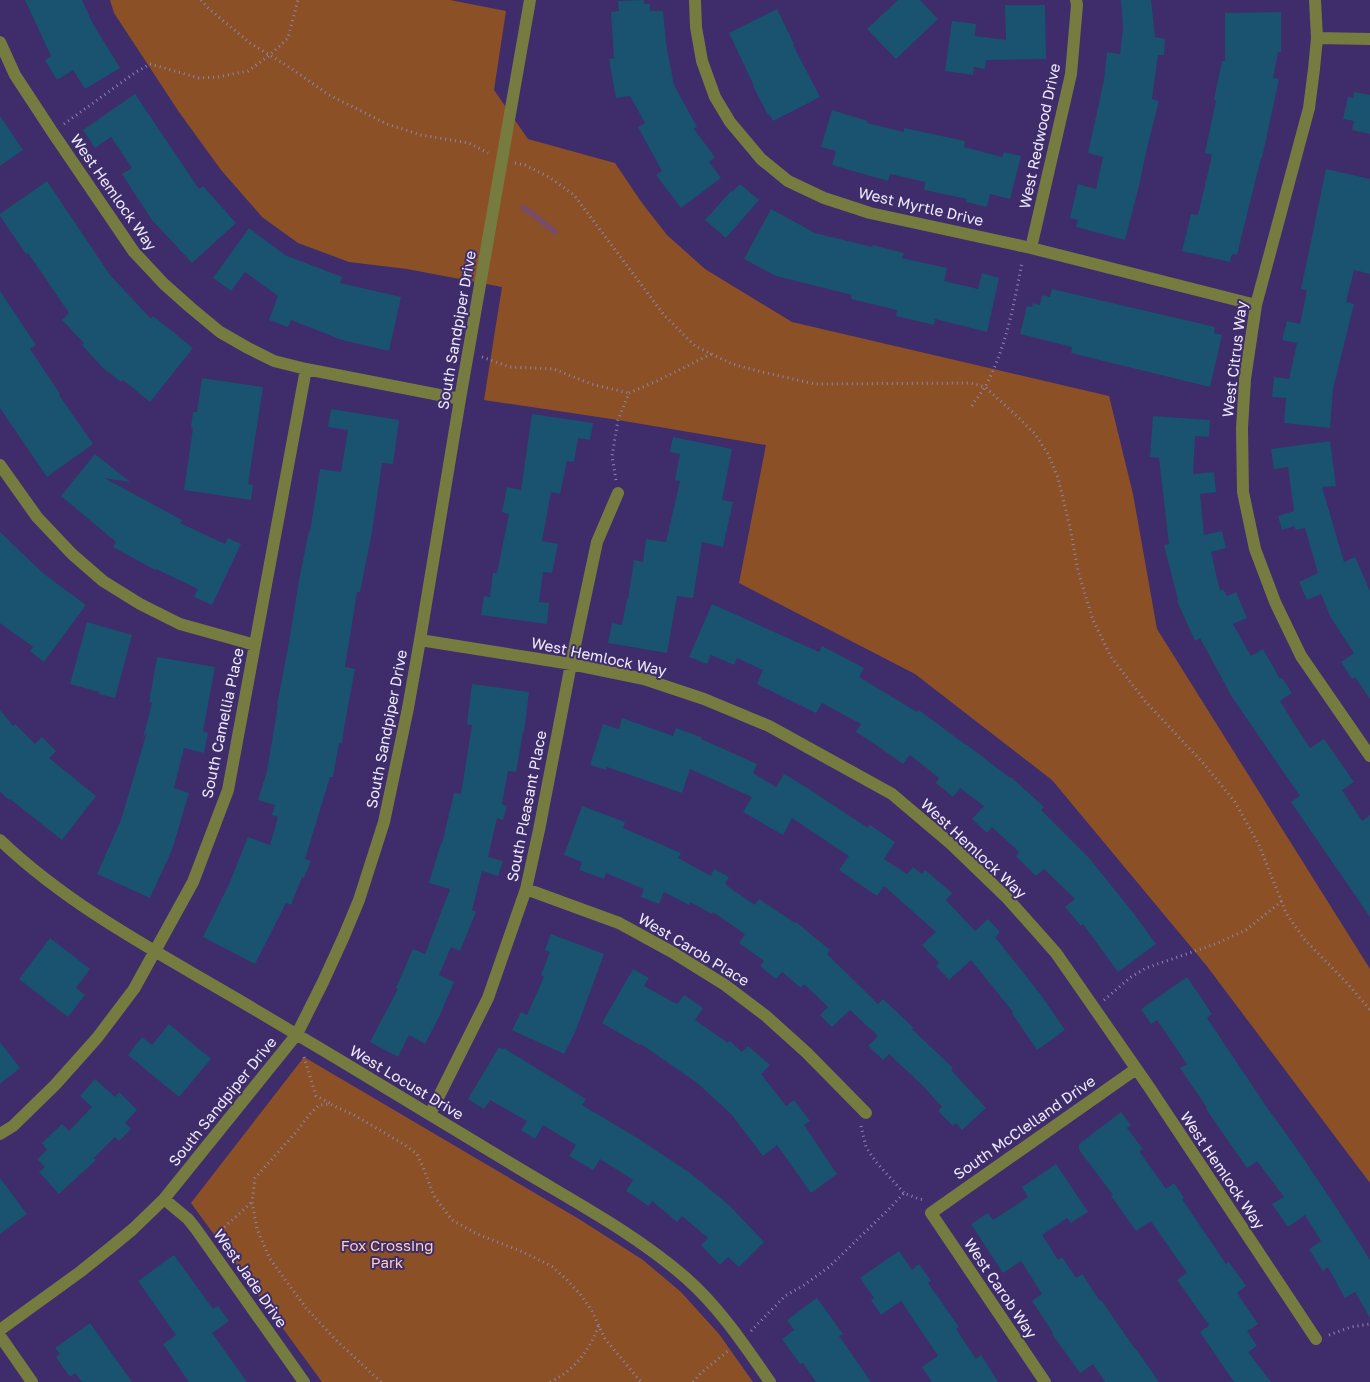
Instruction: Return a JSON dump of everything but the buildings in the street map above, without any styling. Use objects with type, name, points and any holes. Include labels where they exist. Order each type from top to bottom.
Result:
[{"type":"street","name":"South Sandpiper Drive","points":[[0,1330],[80,1272],[133,1229],[164,1199],[296,1034],[344,936],[359,900],[384,822],[420,640],[530,0]]},
{"type":"street","name":"West Myrtle Drive","points":[[695,0],[696,26],[702,62],[715,97],[730,122],[761,159],[788,181],[824,198],[870,213],[1028,247],[1256,305]]},
{"type":"street","name":"West Redwood Drive","points":[[1028,247],[1071,74],[1076,0]]},
{"type":"street","name":"West Citrus Way","points":[[1315,0],[1317,38],[1309,108],[1256,305],[1245,379],[1242,428],[1243,492],[1255,549],[1275,602],[1301,656],[1370,756]]},
{"type":"street","points":[[1317,38],[1370,38]]},
{"type":"street","name":"West Hemlock Way","points":[[0,42],[16,75],[53,133],[134,252],[164,284],[220,332],[274,361],[460,399]]},
{"type":"street","name":"South Camellia Place","points":[[0,1134],[12,1126],[55,1085],[97,1038],[134,989],[194,882],[228,790],[306,369]]},
{"type":"street","points":[[0,465],[37,517],[72,554],[104,581],[140,604],[180,624],[255,645]]},
{"type":"street","name":"South Pleasant Place","points":[[430,1114],[488,998],[526,889],[570,664],[597,542],[618,493]]},
{"type":"street","name":"West Hemlock Way","points":[[420,640],[570,664],[644,679],[704,699],[769,726],[892,794],[951,844],[1007,898],[1056,953],[1136,1068],[1316,1339]]},
{"type":"street","name":"West Locust Drive","points":[[0,840],[16,856],[81,906],[430,1114],[622,1231],[657,1255],[687,1279],[712,1304],[741,1340],[770,1382]]},
{"type":"street","name":"West Carob Place","points":[[526,889],[619,924],[672,952],[725,985],[766,1016],[800,1046],[866,1113]]},
{"type":"street","name":"South McClelland Drive","points":[[931,1212],[1136,1068]]},
{"type":"street","name":"West Jade Drive","points":[[164,1199],[196,1228],[304,1382]]},
{"type":"street","name":"West Carob Way","points":[[931,1212],[1045,1382]]},
{"type":"street","points":[[0,1336],[32,1382]]},
{"type":"path","points":[[201,0],[250,43],[329,95],[387,124],[421,136],[469,143],[503,160],[525,165],[549,176],[574,195],[664,316],[695,346],[711,354],[732,364],[815,384],[971,383],[985,387],[1036,434],[1048,454],[1058,478],[1080,579],[1093,620],[1111,657],[1145,701],[1204,764],[1234,802],[1259,845],[1286,914],[1304,939],[1348,984],[1370,1010]]},
{"type":"path","points":[[53,133],[136,72],[150,64],[199,78],[218,77],[248,71],[270,55],[288,38],[298,0]]},
{"type":"path","points":[[972,406],[985,387],[1007,334],[1028,247]]},
{"type":"path","points":[[469,353],[510,366],[554,369],[590,384],[629,393],[711,354]]},
{"type":"path","points":[[618,493],[612,458],[618,420],[629,393]]},
{"type":"path","points":[[1094,1008],[1131,977],[1146,968],[1218,943],[1246,930],[1282,901]]},
{"type":"path","points":[[304,1057],[316,1096],[406,1144],[417,1154],[434,1196],[452,1220],[477,1234],[523,1252],[553,1267],[567,1280],[592,1310],[605,1339],[641,1382]]},
{"type":"path","points":[[855,1102],[866,1147],[876,1162],[904,1193],[919,1199],[944,1203]]},
{"type":"path","points":[[330,1104],[319,1105],[255,1178],[252,1202],[257,1229],[278,1272],[316,1320],[381,1382]]},
{"type":"path","points":[[751,1332],[785,1296],[829,1267],[891,1208],[904,1193]]},
{"type":"path","points":[[215,1236],[252,1202]]},
{"type":"path","points":[[550,1382],[559,1378],[580,1360],[595,1338],[599,1324]]},
{"type":"path","points":[[1316,1339],[1351,1327],[1370,1324]]},
{"type":"path","points":[[693,1382],[730,1349]]},
{"type":"green space","points":[[110,0],[450,0],[506,11],[494,90],[528,139],[615,163],[642,203],[667,235],[705,269],[792,322],[1109,396],[1133,494],[1157,629],[1370,969],[1370,1183],[1206,965],[1052,780],[915,674],[739,583],[766,445],[484,400],[502,287],[407,269],[349,262],[298,243],[262,217],[221,170],[179,112],[114,13]]},
{"type":"green space","name":"Fox Crossing Park","points":[[304,1057],[579,1219],[643,1260],[681,1292],[719,1334],[753,1382],[322,1382],[191,1203]]},
{"type":"waterway","points":[[523,208],[555,232]]}]
